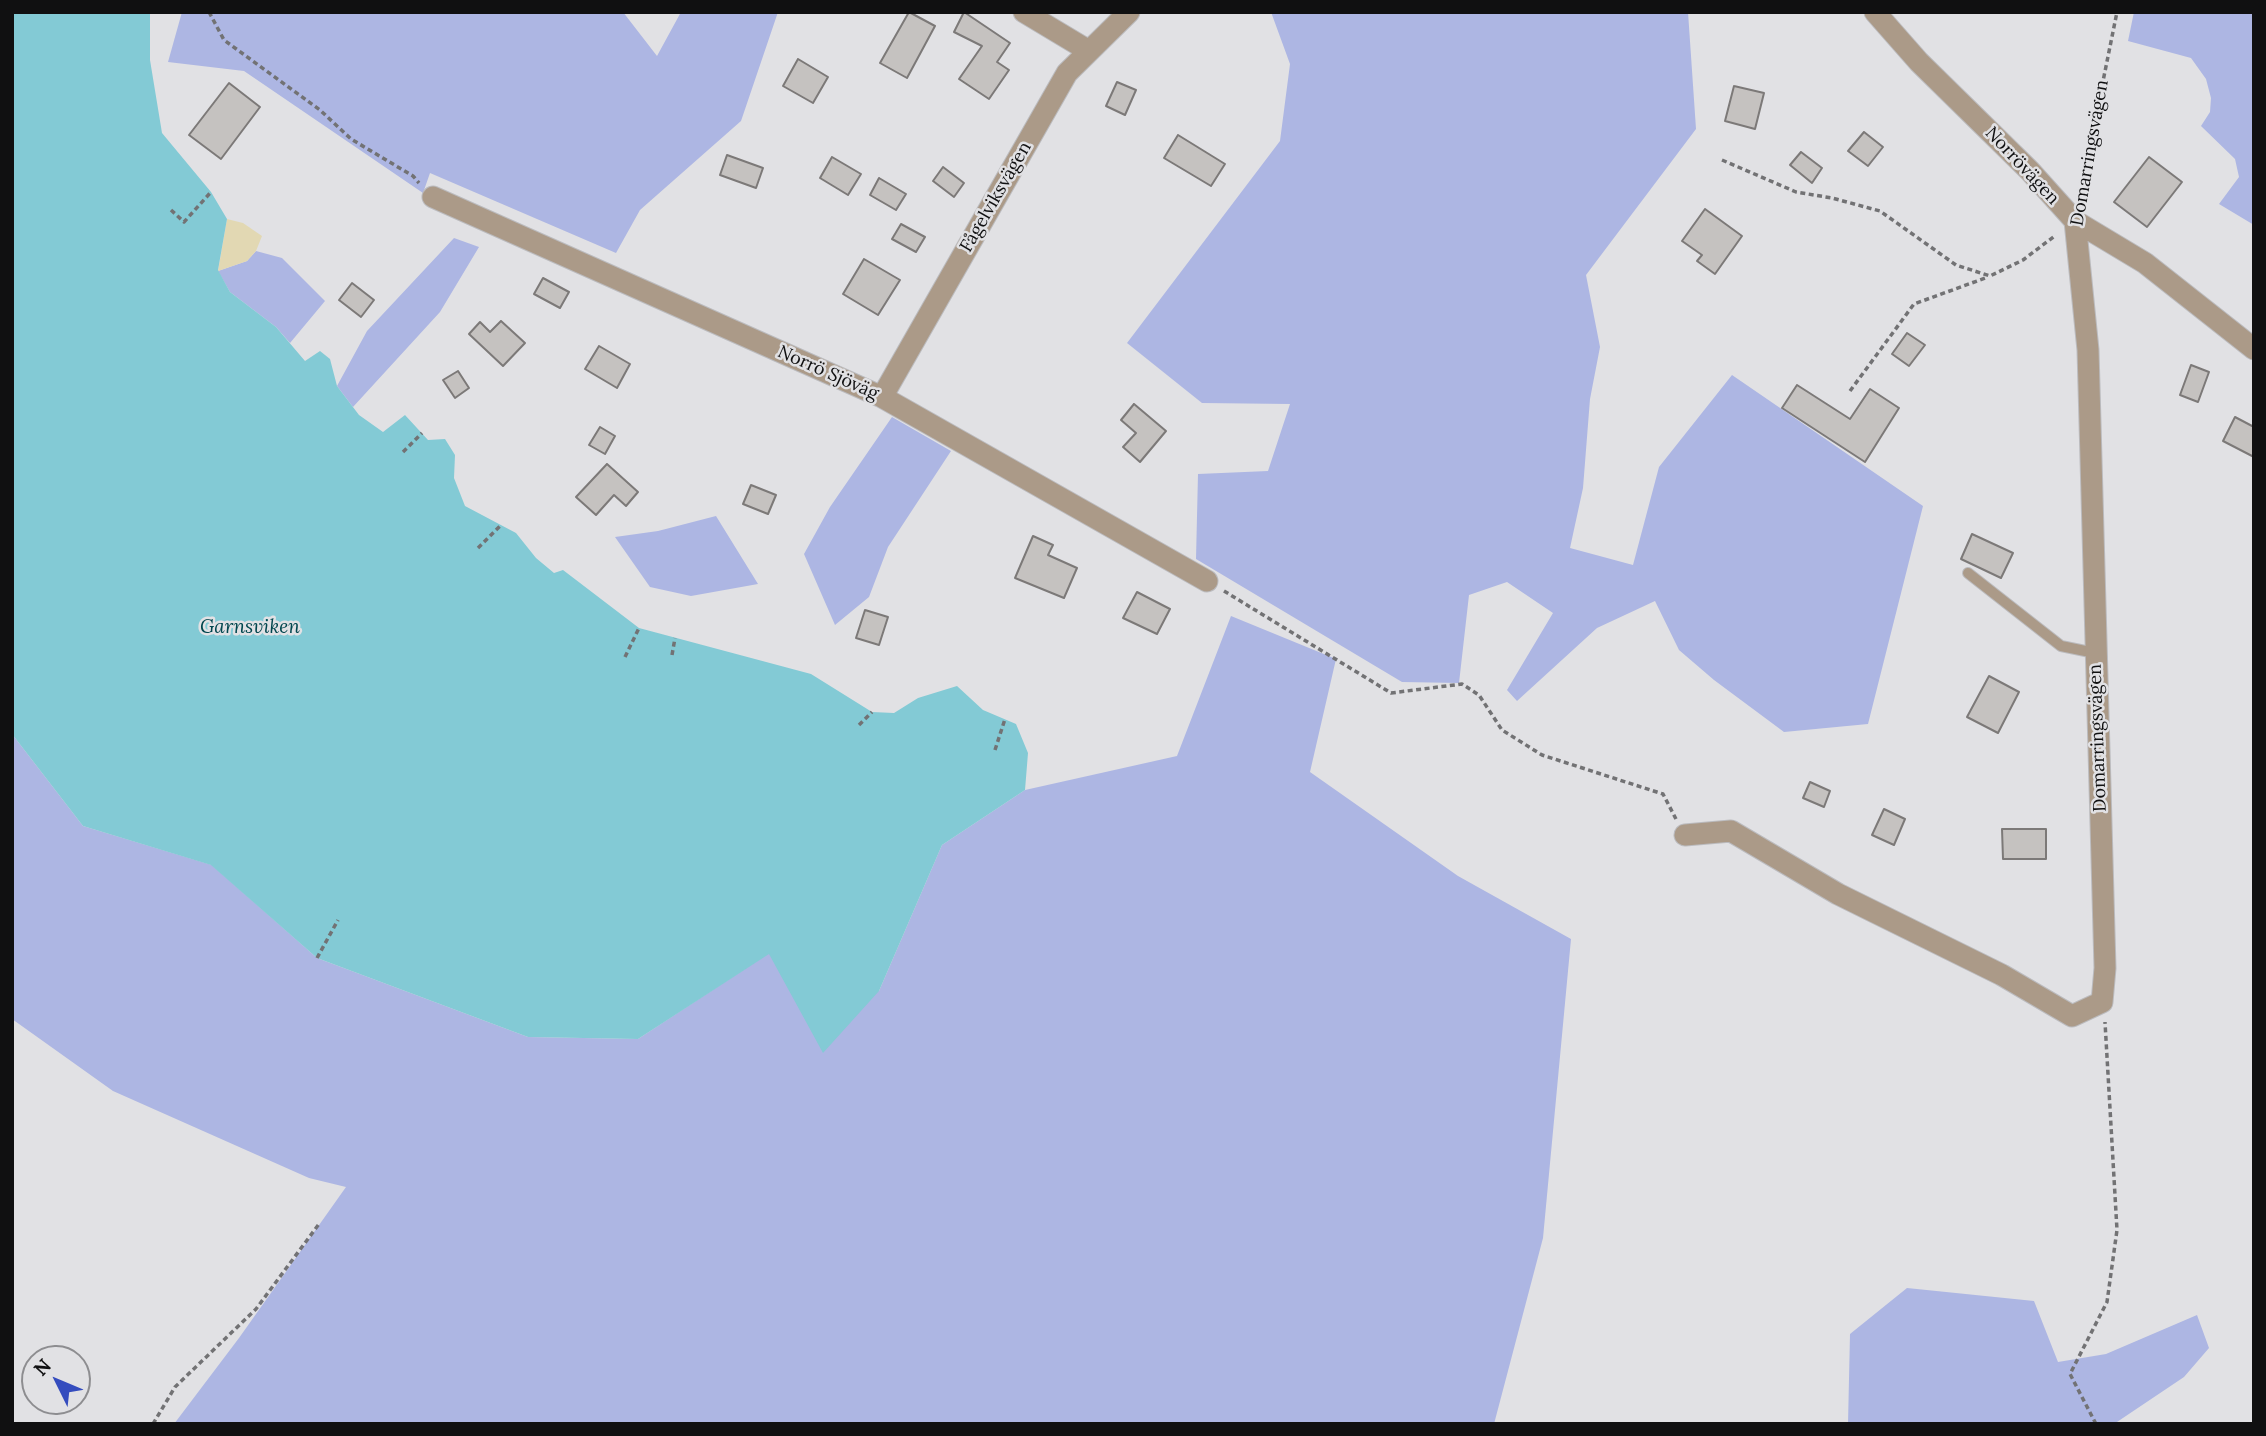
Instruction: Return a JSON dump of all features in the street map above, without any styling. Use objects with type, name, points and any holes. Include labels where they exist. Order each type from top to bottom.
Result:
[{"type":"street","points":[[1024,12],[1089,51]]},
{"type":"street","name":"Fågelviksvägen","points":[[882,397],[1067,73],[1129,12]]},
{"type":"street","name":"Norrövägen","points":[[1875,12],[1919,62],[2030,171],[2075,221],[2145,263],[2254,349]]},
{"type":"street","name":"Norrö Sjöväg","points":[[433,197],[882,397],[1208,581]]},
{"type":"street","name":"Domarringsvägen","points":[[2075,221],[2088,350],[2105,968],[2102,1002]]},
{"type":"street","points":[[1685,835],[1731,831],[1838,894],[2002,975],[2072,1016],[2102,1002]]},
{"type":"lane","points":[[1968,573],[2062,646],[2095,653]]},
{"type":"path","points":[[209,12],[224,40],[320,110],[351,139],[413,176],[433,197]]},
{"type":"path","name":"Domarringsvägen","points":[[2075,221],[2117,12]]},
{"type":"path","points":[[1721,160],[1796,192],[1880,211],[1956,265],[1990,276]]},
{"type":"path","points":[[171,210],[184,222],[211,192]]},
{"type":"path","points":[[1850,391],[1914,304],[1990,276],[2023,260],[2075,221]]},
{"type":"path","points":[[403,452],[422,433]]},
{"type":"path","points":[[478,548],[500,526]]},
{"type":"path","points":[[1208,581],[1391,693],[1462,684],[1479,695],[1502,730],[1542,755],[1663,794],[1685,835]]},
{"type":"path","points":[[625,657],[639,628]]},
{"type":"path","points":[[672,655],[676,638]]},
{"type":"path","points":[[859,725],[872,712]]},
{"type":"path","points":[[995,750],[1005,719]]},
{"type":"path","points":[[317,958],[338,920]]},
{"type":"path","points":[[2096,1424],[2070,1374],[2107,1302],[2117,1230],[2102,1002]]},
{"type":"path","points":[[153,1424],[176,1387],[256,1309],[319,1224]]},
{"type":"shaded area","points":[[182,12],[623,12],[657,56],[681,12],[778,12],[741,121],[640,210],[616,253],[430,173],[423,193],[244,71],[168,62]]},
{"type":"shaded area","points":[[1271,12],[1688,12],[1696,129],[1586,275],[1600,347],[1590,399],[1583,488],[1570,548],[1633,565],[1659,467],[1732,375],[1923,506],[1868,724],[1784,732],[1714,680],[1679,650],[1655,601],[1597,628],[1517,701],[1507,690],[1553,613],[1507,582],[1469,595],[1459,683],[1402,682],[1196,559],[1198,474],[1268,471],[1290,404],[1202,403],[1127,343],[1280,141],[1290,64]]},
{"type":"shaded area","points":[[2134,12],[2254,12],[2254,225],[2219,204],[2239,177],[2235,159],[2201,126],[2210,112],[2211,98],[2206,79],[2191,58],[2128,41]]},
{"type":"shaded area","points":[[454,238],[479,247],[440,312],[353,407],[337,386],[367,331]]},
{"type":"shaded area","points":[[256,251],[282,258],[325,301],[290,343],[276,327],[230,292],[218,271],[247,261]]},
{"type":"shaded area","points":[[892,417],[951,451],[888,547],[869,597],[835,625],[804,554],[830,507]]},
{"type":"shaded area","points":[[716,516],[758,584],[691,596],[650,587],[615,537],[658,531]]},
{"type":"shaded area","points":[[1231,616],[1336,659],[1310,772],[1458,876],[1571,939],[1543,1238],[1494,1424],[174,1424],[346,1187],[309,1178],[113,1091],[12,1019],[12,734],[83,826],[212,865],[317,958],[528,1037],[638,1039],[769,953],[879,991],[942,845],[1025,790],[1177,756]]},
{"type":"shaded area","points":[[1907,1288],[2034,1301],[2058,1362],[2106,1354],[2197,1315],[2209,1348],[2184,1377],[2114,1424],[1848,1424],[1850,1334]]},
{"type":"sand","points":[[227,219],[243,223],[262,236],[256,251],[247,261],[218,271]]},
{"type":"water","name":"Garnsviken","points":[[12,12],[150,12],[150,60],[162,133],[211,192],[227,219],[218,270],[230,292],[276,327],[305,361],[320,351],[330,359],[337,386],[359,415],[383,432],[405,415],[428,440],[445,439],[455,455],[454,478],[465,506],[516,533],[536,558],[554,573],[563,570],[639,628],[811,674],[872,712],[894,713],[918,698],[957,686],[983,710],[1016,724],[1028,753],[1025,790],[942,845],[879,991],[823,1053],[769,954],[638,1039],[528,1037],[317,958],[211,865],[83,826],[12,734]]},
{"type":"building","points":[[909,12],[935,26],[907,78],[880,63]]},
{"type":"building","points":[[964,12],[1010,43],[997,62],[1009,70],[989,99],[959,79],[982,46],[954,32]]},
{"type":"building","points":[[798,59],[828,77],[813,103],[783,86]]},
{"type":"building","points":[[1117,82],[1136,90],[1125,115],[1106,106]]},
{"type":"building","points":[[229,83],[260,107],[221,159],[189,135]]},
{"type":"building","points":[[1734,86],[1764,93],[1755,129],[1725,121]]},
{"type":"building","points":[[1864,132],[1883,147],[1868,166],[1848,151]]},
{"type":"building","points":[[1178,135],[1225,164],[1211,186],[1164,158]]},
{"type":"building","points":[[1801,152],[1822,168],[1812,183],[1790,165]]},
{"type":"building","points":[[727,155],[763,168],[756,188],[720,175]]},
{"type":"building","points":[[832,157],[861,174],[848,195],[820,178]]},
{"type":"building","points":[[2149,157],[2182,182],[2147,227],[2114,202]]},
{"type":"building","points":[[943,167],[964,183],[954,197],[933,181]]},
{"type":"building","points":[[879,178],[906,194],[896,210],[870,195]]},
{"type":"building","points":[[1705,209],[1742,236],[1715,274],[1697,261],[1702,255],[1682,241]]},
{"type":"building","points":[[901,224],[925,237],[916,252],[892,239]]},
{"type":"building","points":[[864,259],[900,280],[878,315],[843,294]]},
{"type":"building","points":[[543,278],[569,292],[560,308],[534,294]]},
{"type":"building","points":[[352,283],[374,300],[361,317],[339,300]]},
{"type":"building","points":[[501,321],[525,343],[503,366],[469,334],[480,322],[490,332]]},
{"type":"building","points":[[1907,333],[1925,345],[1909,366],[1892,354]]},
{"type":"building","points":[[599,346],[630,364],[617,388],[585,369]]},
{"type":"building","points":[[2191,365],[2209,372],[2198,402],[2180,395]]},
{"type":"building","points":[[458,371],[469,388],[455,398],[443,380]]},
{"type":"building","points":[[1797,385],[1850,419],[1870,389],[1899,408],[1865,462],[1782,408]]},
{"type":"building","points":[[1134,404],[1166,431],[1140,462],[1123,447],[1136,433],[1121,420]]},
{"type":"building","points":[[2235,417],[2254,427],[2254,457],[2223,441]]},
{"type":"building","points":[[600,427],[615,436],[605,454],[589,445]]},
{"type":"building","points":[[607,464],[638,492],[626,506],[614,495],[596,515],[576,497]]},
{"type":"building","points":[[751,485],[776,495],[768,514],[743,504]]},
{"type":"building","points":[[1972,534],[2013,553],[2001,578],[1961,559]]},
{"type":"building","points":[[1033,536],[1053,545],[1048,555],[1077,568],[1064,598],[1015,578]]},
{"type":"building","points":[[1137,592],[1170,609],[1157,634],[1123,618]]},
{"type":"building","points":[[865,610],[888,617],[879,645],[856,638]]},
{"type":"building","points":[[1989,676],[2019,692],[1998,733],[1967,717]]},
{"type":"building","points":[[1810,782],[1830,791],[1824,807],[1803,798]]},
{"type":"building","points":[[1884,809],[1905,819],[1894,845],[1872,835]]},
{"type":"building","points":[[2002,829],[2046,829],[2046,859],[2003,859]]}]
